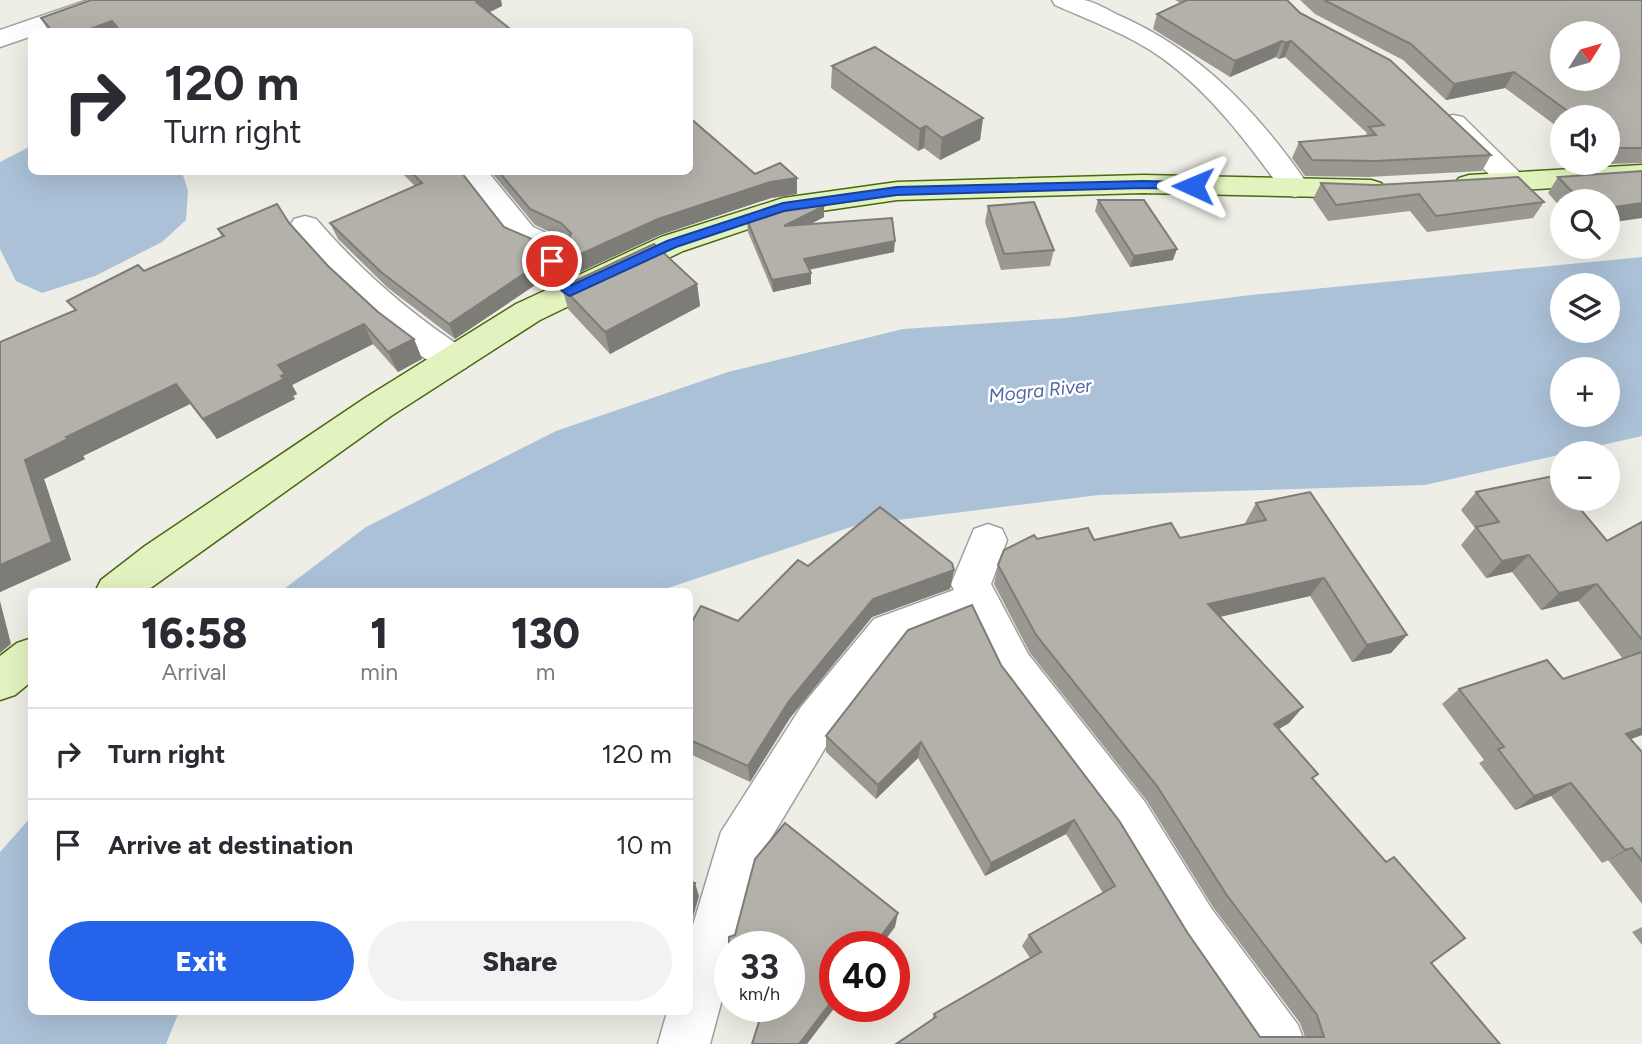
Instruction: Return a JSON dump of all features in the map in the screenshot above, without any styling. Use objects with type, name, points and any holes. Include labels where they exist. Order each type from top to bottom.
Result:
[{"type":"street","points":[[32,28],[112,0]]},
{"type":"street","points":[[1064,0],[1171,52],[1208,85],[1253,132],[1295,188]]},
{"type":"street","points":[[0,39],[28,29]]},
{"type":"street","points":[[1440,110],[1512,181]]},
{"type":"street","points":[[1446,185],[1642,174]]},
{"type":"street","points":[[475,175],[504,215],[525,237],[534,238],[557,251],[552,261],[559,279],[570,292]]},
{"type":"street","points":[[120,588],[159,558],[378,407],[528,312],[671,244],[783,207],[897,191],[1143,184],[1394,188]]},
{"type":"street","points":[[305,226],[336,264],[416,335],[454,359]]},
{"type":"street","points":[[988,540],[971,584],[976,600],[1013,667],[1129,818],[1194,925],[1279,1044]]},
{"type":"street","points":[[693,1012],[738,849],[817,720],[889,632],[976,600]]},
{"type":"street","points":[[0,681],[28,659]]},
{"type":"street","points":[[684,1044],[692,1015]]},
{"type":"water","points":[[28,148],[28,175],[183,175],[188,191],[186,220],[162,242],[95,276],[42,293],[16,281],[0,249],[0,162]]},
{"type":"water","name":"Mogra River","points":[[1642,257],[1642,436],[1620,441],[1550,441],[1550,457],[1425,485],[1099,495],[857,525],[668,588],[285,588],[366,527],[556,431],[728,372],[903,329],[1065,318],[1251,295]]},
{"type":"water","points":[[28,820],[28,1015],[178,1015],[166,1044],[0,1044],[0,852]]},
{"type":"building","points":[[91,0],[479,0],[476,2],[509,28],[118,28],[112,21],[93,28],[50,28],[41,18]]},
{"type":"building","points":[[1187,0],[1287,0],[1300,13],[1390,60],[1491,155],[1376,161],[1312,160],[1299,142],[1376,135],[1369,127],[1384,125],[1291,41],[1282,41],[1235,61],[1157,14]]},
{"type":"building","points":[[1324,0],[1642,0],[1642,148],[1620,148],[1620,105],[1559,105],[1514,72],[1454,84],[1411,44]]},
{"type":"building","points":[[875,47],[983,118],[942,138],[926,126],[920,129],[832,66]]},
{"type":"building","points":[[693,121],[755,174],[780,163],[797,178],[770,182],[658,219],[574,257],[567,245],[571,233],[561,223],[530,209],[502,175],[693,175]]},
{"type":"building","points":[[1642,171],[1642,203],[1620,206],[1620,189],[1570,189],[1558,177],[1620,175],[1620,173]]},
{"type":"building","points":[[414,175],[463,175],[504,227],[532,239],[529,247],[544,271],[537,265],[449,324],[381,272],[330,223],[422,183]]},
{"type":"building","points":[[1518,177],[1544,202],[1436,216],[1419,194],[1336,205],[1321,183],[1376,185]]},
{"type":"building","points":[[1098,200],[1144,200],[1177,249],[1134,256]]},
{"type":"building","points":[[820,202],[824,206],[784,226],[892,218],[895,241],[804,259],[811,273],[772,280],[747,220],[787,207]]},
{"type":"building","points":[[1034,202],[1054,250],[1004,254],[988,206]]},
{"type":"building","points":[[277,204],[289,223],[328,266],[378,312],[414,339],[388,352],[364,324],[278,365],[285,374],[281,376],[284,379],[203,419],[176,384],[66,437],[68,439],[25,460],[52,542],[0,565],[0,342],[76,310],[67,301],[138,265],[144,271],[224,236],[218,229]]},
{"type":"building","points":[[654,244],[697,284],[605,332],[562,287]]},
{"type":"building","points":[[1550,477],[1550,511],[1582,511],[1607,541],[1642,522],[1642,640],[1597,584],[1559,593],[1529,555],[1502,561],[1476,527],[1499,522],[1476,492]]},
{"type":"building","points":[[1310,492],[1407,635],[1367,645],[1324,578],[1208,604],[1303,707],[1274,724],[1318,774],[1312,778],[1386,862],[1394,857],[1465,938],[1431,963],[1500,1044],[896,1044],[936,1017],[934,1014],[1041,952],[1029,935],[1115,886],[1074,820],[991,863],[921,742],[878,785],[826,736],[908,630],[972,605],[1001,665],[1120,822],[1187,932],[1260,1037],[1324,1037],[1317,1015],[1226,894],[1157,786],[1036,635],[998,565],[1004,550],[1034,535],[1037,539],[1088,528],[1094,540],[1171,523],[1180,538],[1266,520],[1256,503]]},
{"type":"building","points":[[880,507],[952,563],[954,570],[873,599],[789,701],[748,766],[693,741],[693,620],[701,606],[738,621],[798,560],[808,566]]},
{"type":"building","points":[[1642,652],[1642,728],[1626,734],[1642,752],[1642,861],[1632,848],[1625,850],[1571,783],[1534,796],[1498,749],[1504,747],[1459,689],[1547,660],[1563,679]]},
{"type":"building","points":[[785,823],[898,913],[885,931],[819,931],[819,1018],[799,1044],[752,1044],[759,1022],[805,1022],[805,931],[736,931],[755,859]]},
{"type":"route","points":[[552,261],[559,279],[570,292],[671,244],[783,207],[897,191],[1143,184],[1193,186]]}]
